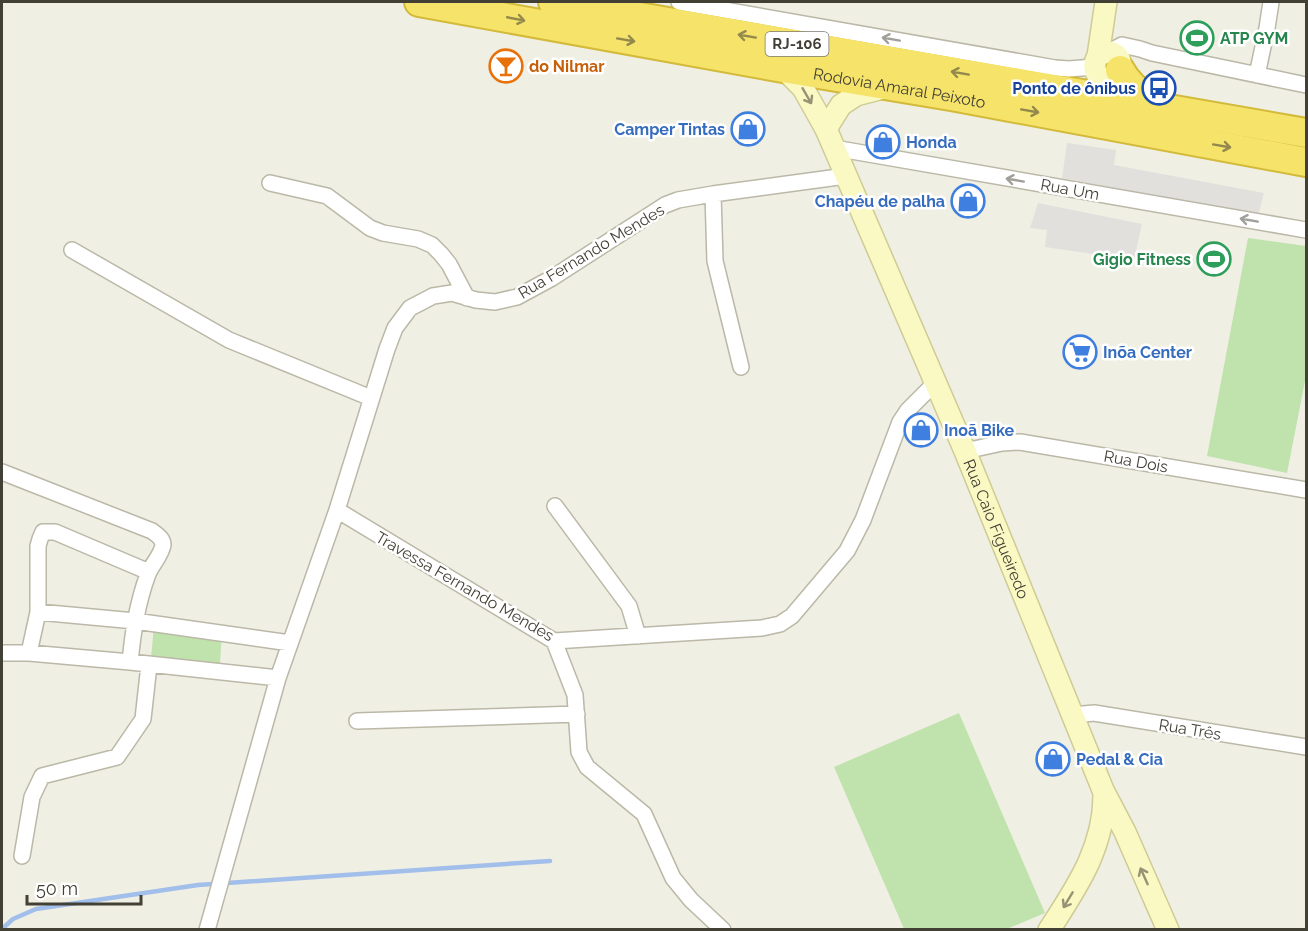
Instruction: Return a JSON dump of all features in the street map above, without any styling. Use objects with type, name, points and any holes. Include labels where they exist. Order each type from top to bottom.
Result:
[{"type":"highway","name":"Rodovia Amaral Peixoto","points":[[419,2],[1306,162]]},
{"type":"highway","name":"Rodovia Amaral Peixoto","points":[[553,2],[1306,133]]},
{"type":"highway","points":[[1048,88],[1071,84],[1107,64],[1160,107]]},
{"type":"street","points":[[679,2],[1055,68],[1069,69],[1107,64],[1122,45],[1306,85]]},
{"type":"street","points":[[1257,75],[1271,2]]},
{"type":"street","points":[[1105,7],[1110,29],[1107,64]]},
{"type":"street","name":"Rua Caio Figueiredo","points":[[783,68],[803,88],[826,129],[965,451],[1103,790],[1125,832],[1168,930]]},
{"type":"street","points":[[826,129],[841,105],[848,100],[856,95],[890,86]]},
{"type":"street","name":"Rua Um","points":[[834,148],[1306,230]]},
{"type":"street","name":"Rua Fernando Mendes","points":[[337,510],[395,328],[410,308],[433,296],[452,293],[476,300],[495,302],[517,297],[552,278],[665,205],[678,200],[846,176]]},
{"type":"street","points":[[270,183],[327,196],[370,228],[383,233],[418,239],[432,245],[449,264],[467,298]]},
{"type":"street","points":[[712,194],[715,261],[741,367]]},
{"type":"street","points":[[72,250],[229,340],[371,398]]},
{"type":"street","name":"Travessa Fernando Mendes","points":[[337,510],[554,641],[762,628],[780,624],[792,616],[847,551],[863,520],[900,422],[908,410],[936,382]]},
{"type":"street","name":"Rua Dois","points":[[965,451],[1002,443],[1030,444],[1306,490]]},
{"type":"street","points":[[2,472],[152,531],[162,540],[163,547],[148,572],[135,621],[130,662]]},
{"type":"street","points":[[555,506],[629,606],[638,636]]},
{"type":"street","points":[[207,930],[278,678],[337,510]]},
{"type":"street","points":[[29,653],[38,612],[38,546],[43,532],[55,532],[148,572]]},
{"type":"street","points":[[38,612],[135,621],[290,643]]},
{"type":"street","points":[[554,641],[575,695],[579,753],[587,766],[644,814],[673,878],[691,900],[723,930]]},
{"type":"street","points":[[2,653],[29,653],[130,662],[278,678]]},
{"type":"street","points":[[22,856],[32,797],[42,776],[117,757],[143,719],[149,665]]},
{"type":"street","name":"Rua Três","points":[[1073,715],[1094,713],[1306,747]]},
{"type":"street","points":[[357,721],[577,714]]},
{"type":"street","points":[[1049,930],[1095,850],[1101,830],[1104,807],[1103,790]]},
{"type":"street","points":[[1101,830],[1114,826],[1125,832]]},
{"type":"green space","points":[[1248,238],[1306,246],[1306,376],[1287,473],[1207,456]]},
{"type":"green space","points":[[154,625],[222,631],[220,664],[151,658]]},
{"type":"green space","points":[[959,713],[1045,913],[1007,929],[904,929],[834,767]]},
{"type":"shaded area","points":[[1067,143],[1116,150],[1114,165],[1264,193],[1258,216],[1062,178]]},
{"type":"shaded area","points":[[1038,203],[1142,224],[1134,260],[1045,247],[1047,230],[1030,228]]},
{"type":"waterway","points":[[2,929],[13,919],[36,909],[198,885],[550,861]]},
{"type":"place","name":"ATP GYM","points":[[1197,38]]},
{"type":"place","name":"do Nilmar","points":[[506,66]]},
{"type":"place","name":"Ponto de ônibus","points":[[1159,88]]},
{"type":"place","name":"Camper Tintas","points":[[748,129]]},
{"type":"place","name":"Honda","points":[[883,142]]},
{"type":"place","name":"Chapéu de palha","points":[[968,201]]},
{"type":"place","name":"Gigio Fitness","points":[[1214,259]]},
{"type":"place","name":"Inõa Center","points":[[1080,352]]},
{"type":"place","name":"Inoã Bike","points":[[921,430]]},
{"type":"place","name":"Pedal & Cia","points":[[1053,759]]}]
